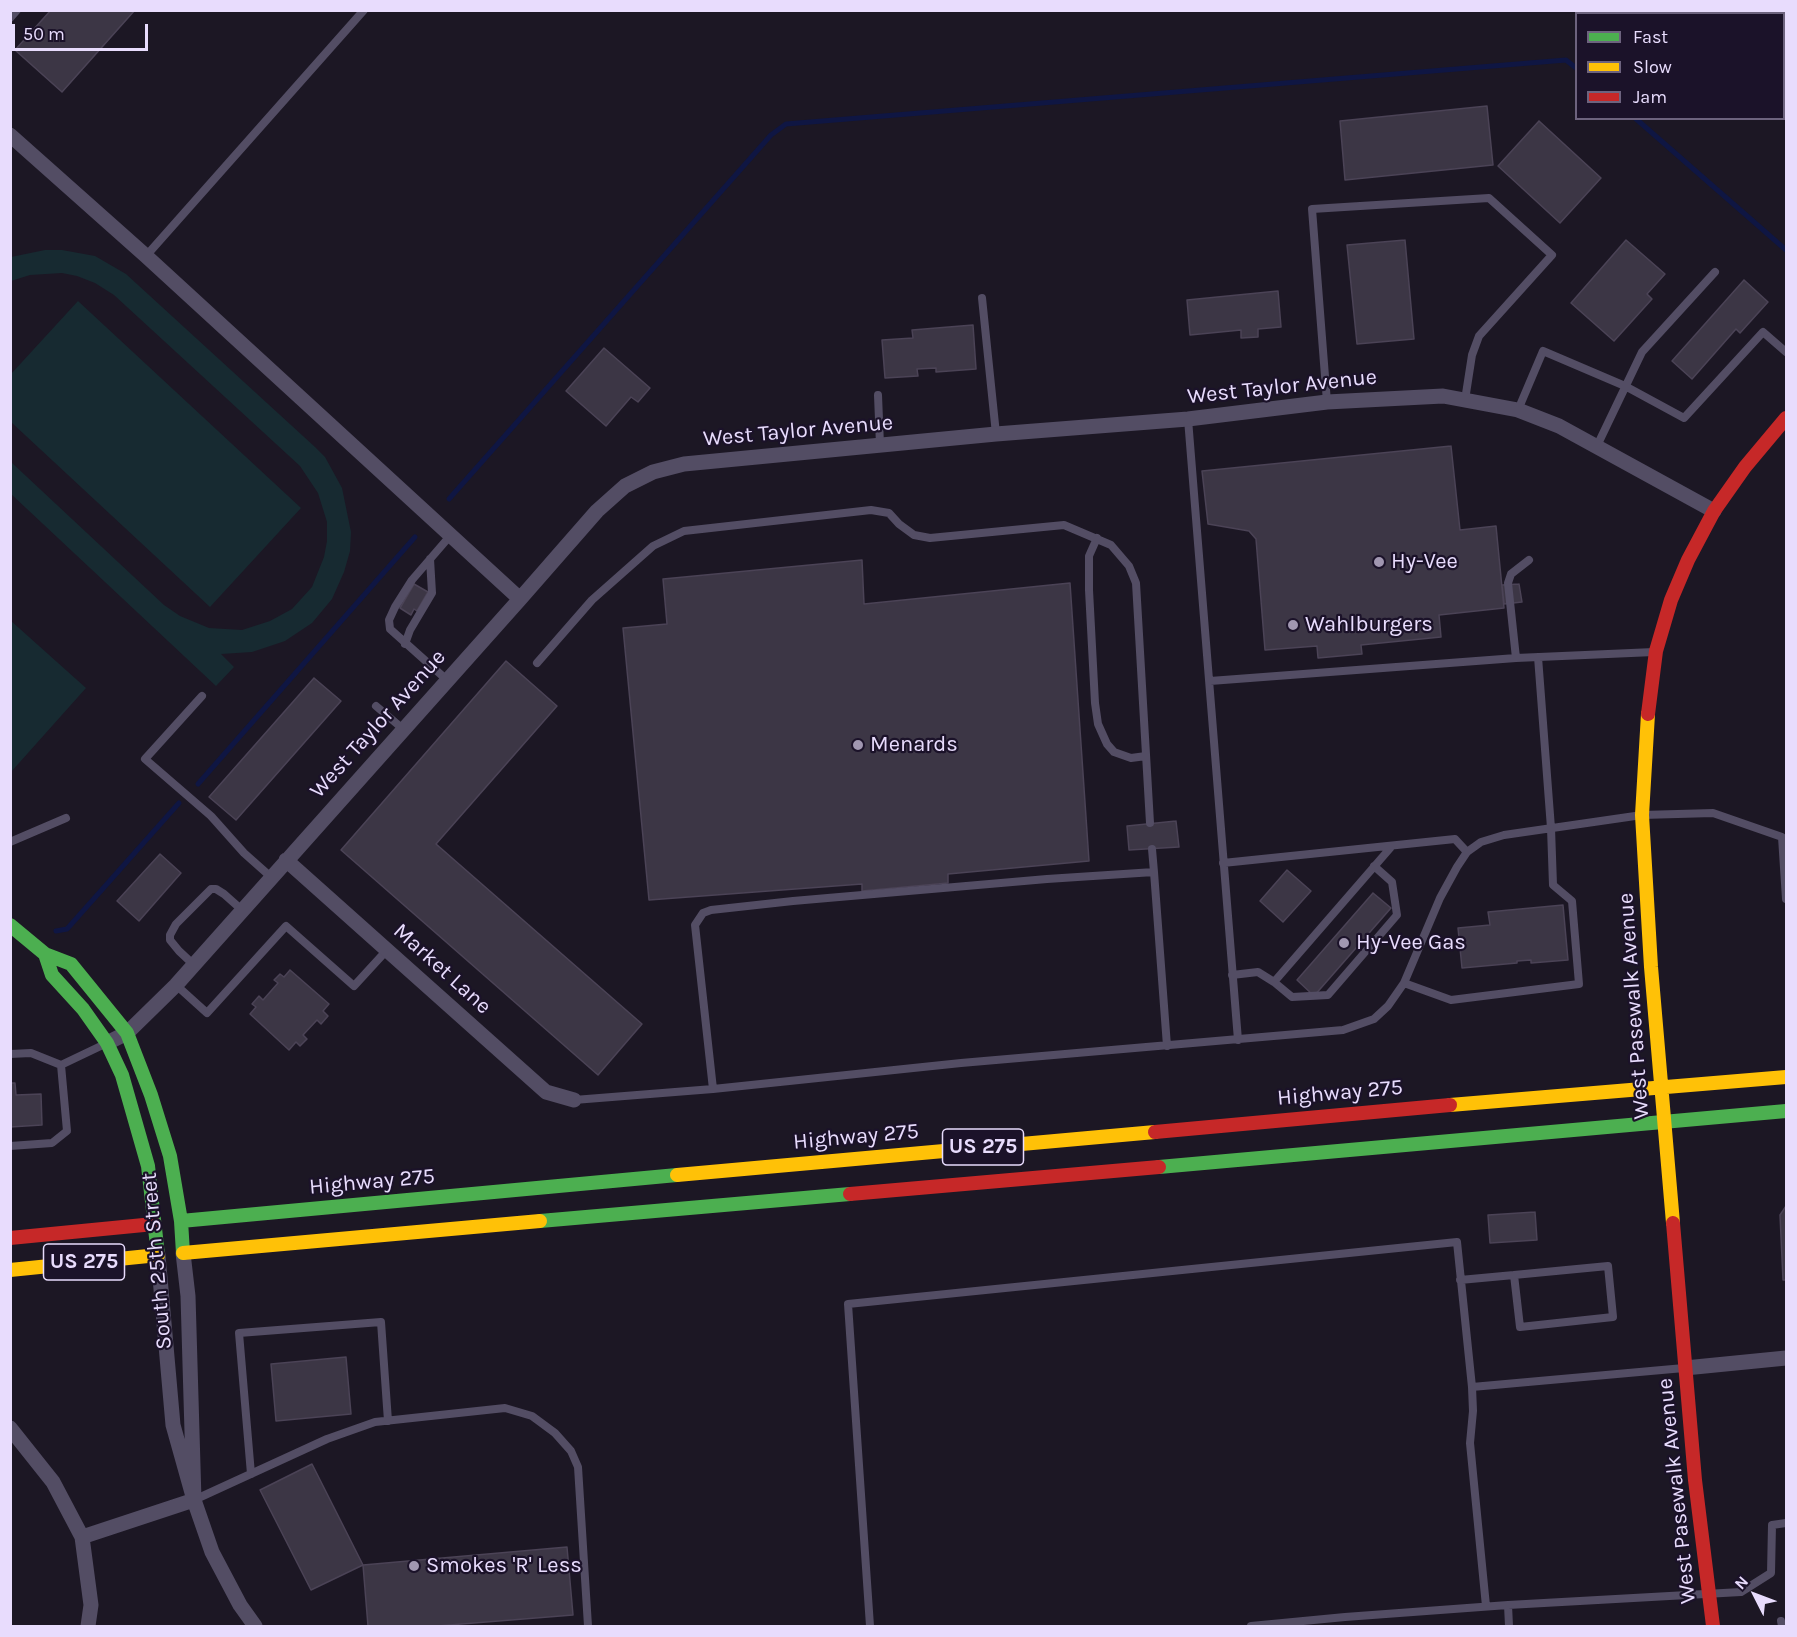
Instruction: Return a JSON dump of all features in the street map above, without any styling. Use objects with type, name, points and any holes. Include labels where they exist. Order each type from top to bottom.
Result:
[{"type":"main road","name":"West Pasewalk Avenue","points":[[1713,1626],[1695,1480],[1652,967],[1642,815],[1647,716],[1656,651],[1671,600],[1688,560],[1714,512],[1745,467],[1786,418]]},
{"type":"main road","name":"South 25th Street","points":[[10,926],[45,954],[71,964],[127,1034],[151,1095],[170,1156],[181,1221],[183,1253]]},
{"type":"main road","name":"South 25th Street","points":[[45,954],[52,975],[83,1009],[107,1043],[122,1076],[148,1166],[158,1255]]},
{"type":"main road","name":"Highway 275","points":[[181,1221],[1383,1110],[1786,1077]]},
{"type":"main road","name":"US 275","points":[[183,1253],[1786,1111]]},
{"type":"main road","name":"US 275","points":[[10,1238],[154,1224]]},
{"type":"main road","name":"US 275","points":[[10,1270],[158,1255]]},
{"type":"street","points":[[10,135],[146,256],[520,600]]},
{"type":"street","name":"West Taylor Avenue","points":[[107,1043],[127,1034],[176,985],[597,511],[625,486],[653,472],[684,464],[996,434],[1188,419],[1328,402],[1443,396],[1518,410],[1559,426],[1714,512]]},
{"type":"street","name":"Market Lane","points":[[286,860],[546,1092],[574,1100]]},
{"type":"street","name":"South 25th Street","points":[[183,1253],[188,1296],[194,1500]]},
{"type":"street","name":"South 25th Street","points":[[158,1255],[172,1425],[212,1552],[240,1605],[255,1626]]},
{"type":"street","points":[[1685,1368],[1786,1358]]},
{"type":"street","points":[[10,1428],[53,1482],[82,1537],[92,1605],[88,1626]]},
{"type":"street","points":[[82,1537],[194,1500]]},
{"type":"lane","points":[[10,18],[17,10]]},
{"type":"lane","points":[[146,256],[364,10]]},
{"type":"lane","points":[[1328,402],[1312,209],[1489,198],[1552,255],[1479,336],[1472,355],[1465,400]]},
{"type":"lane","points":[[1596,448],[1642,352],[1715,272]]},
{"type":"lane","points":[[982,298],[996,434]]},
{"type":"lane","points":[[1518,410],[1543,351],[1625,386],[1684,418],[1763,332],[1786,352]]},
{"type":"lane","points":[[878,395],[880,446]]},
{"type":"lane","points":[[1188,419],[1238,1041]]},
{"type":"lane","points":[[537,663],[592,600],[653,546],[684,531],[871,510],[889,513],[898,524],[914,535],[930,538],[1064,525],[1111,545],[1129,566],[1136,583],[1150,824]]},
{"type":"lane","points":[[447,681],[390,629],[389,620],[412,580],[450,536]]},
{"type":"lane","points":[[1097,538],[1089,556],[1089,590],[1098,724],[1107,744],[1114,752],[1131,758],[1146,756]]},
{"type":"lane","points":[[405,644],[410,630],[432,593],[430,559]]},
{"type":"lane","points":[[1516,657],[1508,583],[1511,574],[1529,560]]},
{"type":"lane","points":[[1210,681],[1516,657],[1656,651]]},
{"type":"lane","points":[[1404,983],[1451,1000],[1579,984],[1572,902],[1552,885],[1551,828],[1538,657]]},
{"type":"lane","points":[[201,696],[145,759],[211,816],[244,853],[272,877]]},
{"type":"lane","points":[[376,706],[403,729]]},
{"type":"lane","points":[[574,1100],[1343,1030],[1374,1019],[1388,1006],[1404,983],[1440,898],[1467,852],[1480,842],[1504,835],[1642,815],[1713,813],[1782,837],[1786,899]]},
{"type":"lane","points":[[10,842],[66,818]]},
{"type":"lane","points":[[1223,863],[1455,839],[1467,852]]},
{"type":"lane","points":[[1274,982],[1392,846]]},
{"type":"lane","points":[[1152,849],[1167,1046]]},
{"type":"lane","points":[[1232,975],[1257,972],[1292,997],[1329,995],[1397,915],[1392,882],[1374,866]]},
{"type":"lane","points":[[713,1089],[695,932],[695,924],[704,913],[711,909],[1047,879],[1154,872]]},
{"type":"lane","points":[[194,965],[178,951],[170,940],[176,924],[211,889],[224,894],[242,910]]},
{"type":"lane","points":[[176,985],[207,1013],[286,926],[354,986],[387,950]]},
{"type":"lane","points":[[10,1054],[31,1053],[61,1065],[107,1043]]},
{"type":"lane","points":[[10,1146],[52,1143],[67,1131],[61,1065]]},
{"type":"lane","points":[[870,1626],[848,1304],[1457,1242],[1472,1387],[1473,1411],[1470,1443],[1486,1606]]},
{"type":"lane","points":[[1460,1280],[1608,1266],[1613,1317],[1520,1327],[1514,1275]]},
{"type":"lane","points":[[250,1474],[239,1333],[381,1322],[388,1421]]},
{"type":"lane","points":[[1472,1387],[1685,1368]]},
{"type":"lane","points":[[194,1500],[327,1439],[375,1422],[505,1408],[532,1416],[555,1433],[571,1451],[578,1467],[588,1626]]},
{"type":"lane","points":[[1251,1626],[1486,1606],[1741,1592],[1771,1573],[1772,1525],[1786,1523]]},
{"type":"lane","points":[[1508,1605],[1509,1626]]},
{"type":"shaded area","points":[[45,250],[62,250],[95,256],[126,274],[315,447],[325,457],[342,488],[351,532],[350,551],[332,599],[312,623],[285,641],[252,652],[221,654],[234,667],[216,686],[11,494],[11,462],[164,605],[180,616],[209,628],[242,630],[270,621],[292,609],[312,587],[324,557],[327,541],[327,522],[318,493],[300,466],[114,295],[95,283],[62,273],[30,275],[11,281],[11,257]]},
{"type":"shaded area","points":[[78,301],[301,508],[210,607],[11,422],[11,374]]},
{"type":"shaded area","points":[[10,620],[86,688],[11,772],[10,772]]},
{"type":"building","points":[[51,10],[135,10],[62,92],[15,50]]},
{"type":"building","points":[[1487,106],[1493,165],[1345,180],[1340,121]]},
{"type":"building","points":[[1539,121],[1601,178],[1560,223],[1498,166]]},
{"type":"building","points":[[1405,240],[1414,339],[1357,344],[1347,245]]},
{"type":"building","points":[[1626,240],[1665,274],[1647,294],[1652,299],[1614,341],[1571,303]]},
{"type":"building","points":[[1744,280],[1768,302],[1740,333],[1736,329],[1692,379],[1672,361]]},
{"type":"building","points":[[1278,291],[1281,327],[1258,329],[1258,337],[1241,338],[1241,330],[1190,335],[1187,300]]},
{"type":"building","points":[[973,325],[976,369],[936,372],[936,368],[917,369],[918,376],[885,378],[882,340],[913,338],[912,330]]},
{"type":"building","points":[[604,348],[650,388],[638,402],[631,397],[606,426],[566,391]]},
{"type":"building","name":"Hy-Vee","points":[[1451,446],[1460,530],[1496,526],[1504,608],[1439,615],[1441,637],[1361,645],[1362,654],[1318,658],[1317,646],[1265,650],[1256,539],[1249,531],[1208,524],[1202,471]]},
{"type":"building","name":"Menards","points":[[862,560],[864,604],[1070,583],[1089,861],[948,874],[948,883],[862,891],[862,884],[649,900],[623,628],[667,624],[663,579]]},
{"type":"building","points":[[414,584],[428,592],[417,611],[414,609],[411,615],[400,608]]},
{"type":"building","points":[[1519,584],[1522,602],[1504,604],[1502,585]]},
{"type":"building","points":[[506,661],[557,706],[436,844],[642,1024],[598,1075],[341,850]]},
{"type":"building","points":[[314,678],[341,701],[236,820],[209,797]]},
{"type":"building","points":[[1176,821],[1179,847],[1129,850],[1127,826]]},
{"type":"building","points":[[160,854],[181,873],[139,921],[117,901]]},
{"type":"building","points":[[1287,870],[1311,891],[1283,922],[1260,901]]},
{"type":"building","points":[[1373,893],[1391,908],[1314,996],[1297,980]]},
{"type":"building","points":[[1563,905],[1568,960],[1531,963],[1531,960],[1517,961],[1517,963],[1462,968],[1458,928],[1490,925],[1488,912]]},
{"type":"building","points":[[290,970],[329,1004],[323,1011],[328,1016],[321,1024],[317,1020],[303,1035],[307,1039],[300,1046],[296,1042],[289,1050],[250,1014],[256,1007],[252,1004],[259,996],[263,1000],[278,983],[274,980],[280,974],[284,977]]},
{"type":"building","points":[[10,1083],[15,1083],[16,1095],[41,1094],[42,1125],[10,1127]]},
{"type":"building","points":[[1786,1206],[1786,1280],[1783,1280],[1780,1215]]},
{"type":"building","points":[[1535,1212],[1537,1240],[1490,1243],[1488,1215]]},
{"type":"building","points":[[346,1357],[351,1414],[276,1421],[271,1364]]},
{"type":"building","points":[[312,1464],[363,1565],[311,1590],[260,1490]]},
{"type":"building","points":[[567,1547],[573,1615],[437,1626],[368,1626],[363,1565]]},
{"type":"waterway","points":[[449,499],[771,135],[786,124],[1566,60],[1575,67]]},
{"type":"waterway","points":[[1637,120],[1786,250]]},
{"type":"waterway","points":[[198,784],[415,537]]},
{"type":"waterway","points":[[56,931],[67,929],[179,803]]},
{"type":"traffic: fast","points":[[10,925],[45,954],[71,964],[127,1033],[151,1095],[170,1156],[181,1221],[183,1253]]},
{"type":"traffic: fast","points":[[45,954],[52,975],[83,1009],[107,1043],[122,1075],[148,1166],[158,1255]]},
{"type":"traffic: fast","points":[[1159,1167],[1786,1111]]},
{"type":"traffic: fast","points":[[181,1221],[677,1175]]},
{"type":"traffic: fast","points":[[540,1221],[850,1194]]},
{"type":"traffic: slow","points":[[1648,714],[1642,815],[1651,967],[1673,1223]]},
{"type":"traffic: slow","points":[[1450,1105],[1786,1077]]},
{"type":"traffic: slow","points":[[677,1175],[1155,1132]]},
{"type":"traffic: slow","points":[[183,1253],[540,1221]]},
{"type":"traffic: slow","points":[[10,1270],[158,1255]]},
{"type":"traffic: jam","points":[[1648,714],[1656,651],[1671,600],[1688,560],[1714,511],[1745,467],[1786,418]]},
{"type":"traffic: jam","points":[[1155,1132],[1450,1105]]},
{"type":"traffic: jam","points":[[850,1194],[1159,1167]]},
{"type":"traffic: jam","points":[[1673,1223],[1695,1480],[1713,1626]]},
{"type":"traffic: jam","points":[[10,1238],[154,1224]]},
{"type":"place","name":"Hy-Vee","points":[[1379,562]]},
{"type":"place","name":"Wahlburgers","points":[[1293,625]]},
{"type":"place","name":"Menards","points":[[858,745]]},
{"type":"place","name":"Hy-Vee Gas","points":[[1344,943]]},
{"type":"place","name":"Smokes 'R' Less","points":[[414,1566]]}]
